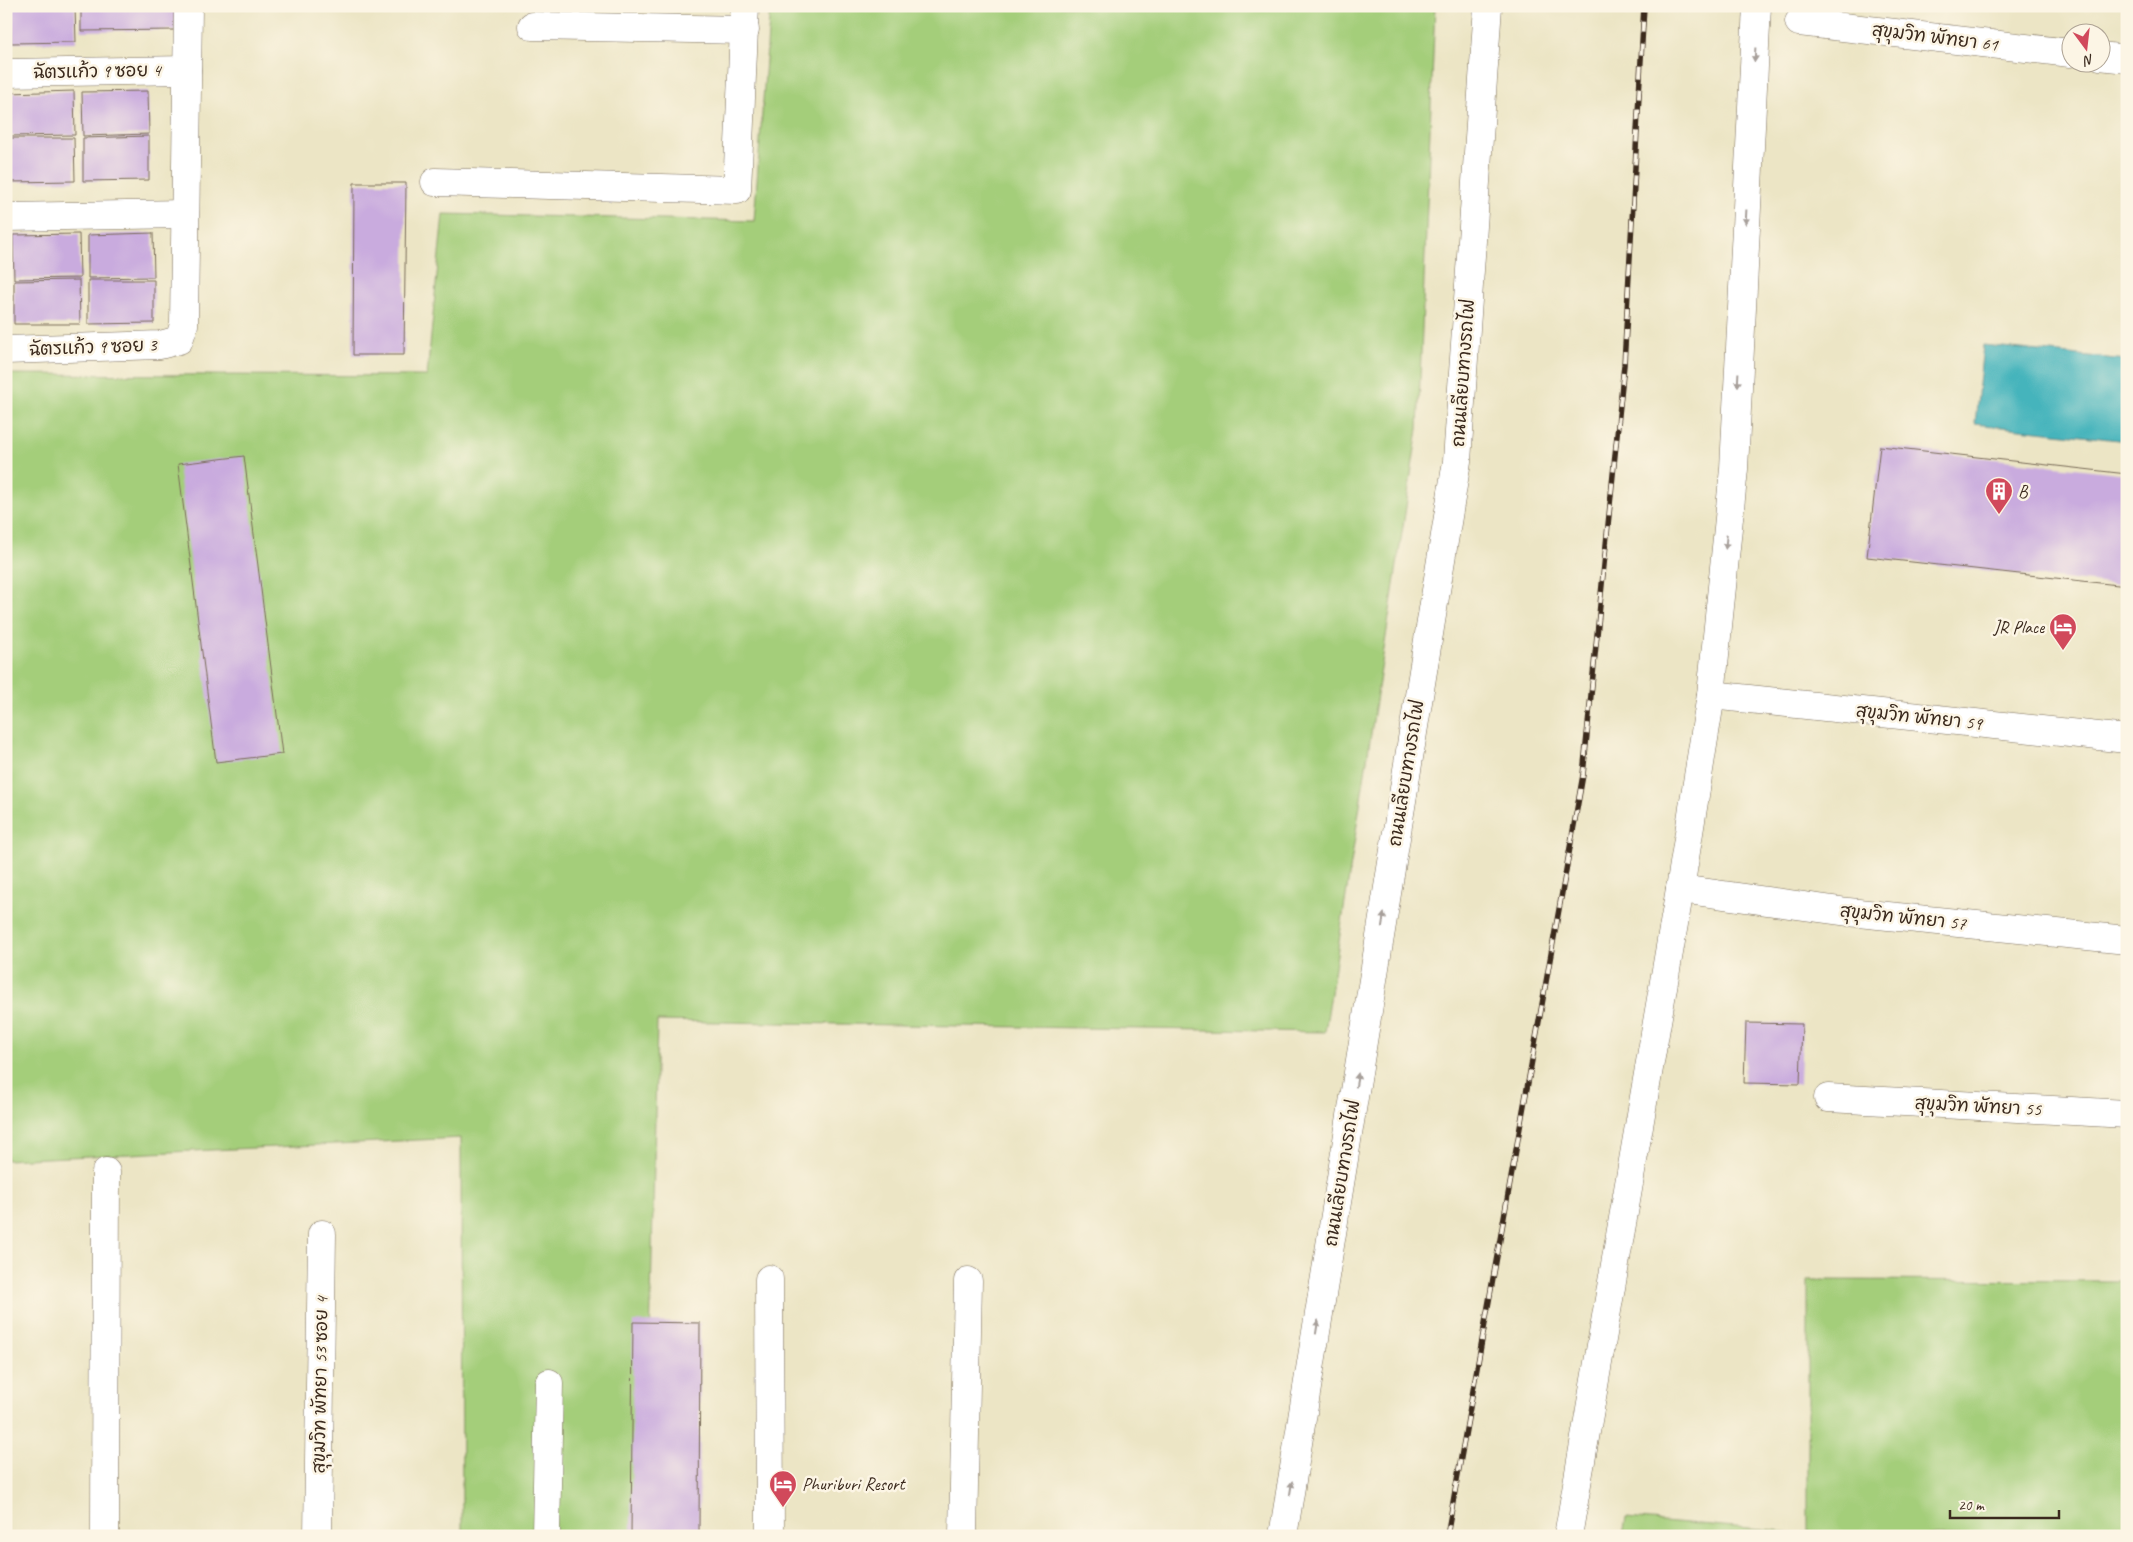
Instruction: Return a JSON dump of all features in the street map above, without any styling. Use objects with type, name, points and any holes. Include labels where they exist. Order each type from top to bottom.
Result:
[{"type":"street","points":[[6,217],[185,214],[188,6]]},
{"type":"street","name":"ถนนเลียบทางรถไฟ","points":[[1283,1536],[1457,461],[1488,6]]},
{"type":"street","points":[[1568,1536],[1680,889],[1710,695],[1734,469],[1757,6]]},
{"type":"street","points":[[435,182],[737,190],[745,18],[532,26]]},
{"type":"street","name":"สุขุมวิท พัทยา 61","points":[[1799,22],[2060,52]]},
{"type":"street","points":[[2110,57],[2127,59]]},
{"type":"street","name":"ฉัตรแก้ว 9 ซอย 4","points":[[6,73],[187,70]]},
{"type":"street","name":"ฉัตรแก้ว 9 ซอย 3","points":[[6,350],[160,345],[178,340],[184,325],[185,214]]},
{"type":"street","name":"สุขุมวิท พัทยา 59","points":[[1710,695],[2127,739]]},
{"type":"street","name":"สุขุมวิท พัทยา 57","points":[[1680,889],[1848,912],[2127,940]]},
{"type":"street","name":"สุขุมวิท พัทยา 55","points":[[1828,1098],[2127,1114]]},
{"type":"street","points":[[105,1536],[106,1172]]},
{"type":"street","name":"สุขุมวิท พัทยา 53 ซอย 4","points":[[318,1536],[322,1234]]},
{"type":"street","points":[[769,1279],[770,1536]]},
{"type":"street","points":[[963,1536],[968,1281]]},
{"type":"street","points":[[546,1536],[549,1383]]},
{"type":"green space","points":[[770,6],[1435,6],[1418,429],[1325,1032],[657,1021],[646,1536],[462,1536],[461,1138],[6,1160],[6,374],[427,376],[443,214],[754,221]]},
{"type":"green space","points":[[1808,1280],[2127,1281],[2127,1536],[1623,1536],[1626,1518],[1808,1533]]},
{"type":"water","points":[[1983,345],[2127,360],[2127,441],[1975,424]]},
{"type":"building","points":[[10,6],[75,6],[76,42],[11,43]]},
{"type":"building","points":[[81,6],[176,6],[176,30],[81,31]]},
{"type":"building","points":[[74,91],[75,135],[9,136],[8,93]]},
{"type":"building","points":[[148,91],[149,134],[83,136],[82,92]]},
{"type":"building","points":[[149,136],[149,180],[83,181],[83,138]]},
{"type":"building","points":[[8,138],[74,138],[75,181],[9,182]]},
{"type":"building","points":[[354,183],[406,183],[404,355],[353,355]]},
{"type":"building","points":[[153,233],[154,277],[88,278],[88,235]]},
{"type":"building","points":[[79,234],[80,278],[14,279],[13,235]]},
{"type":"building","points":[[79,280],[80,324],[14,324],[14,281]]},
{"type":"building","points":[[88,280],[154,280],[154,323],[88,324]]},
{"type":"building","name":"B","points":[[1880,446],[2127,474],[2127,586],[1867,557]]},
{"type":"building","points":[[244,456],[282,754],[216,762],[178,464]]},
{"type":"building","points":[[1746,1023],[1802,1024],[1800,1084],[1744,1083]]},
{"type":"building","points":[[633,1322],[700,1323],[699,1536],[631,1536]]},
{"type":"railway","points":[[1447,1536],[1583,775],[1624,365],[1644,6]]},
{"type":"place","name":"B","points":[[1999,515]]},
{"type":"place","name":"JR Place","points":[[2063,651]]},
{"type":"place","name":"Phuriburi Resort","points":[[783,1508]]}]
